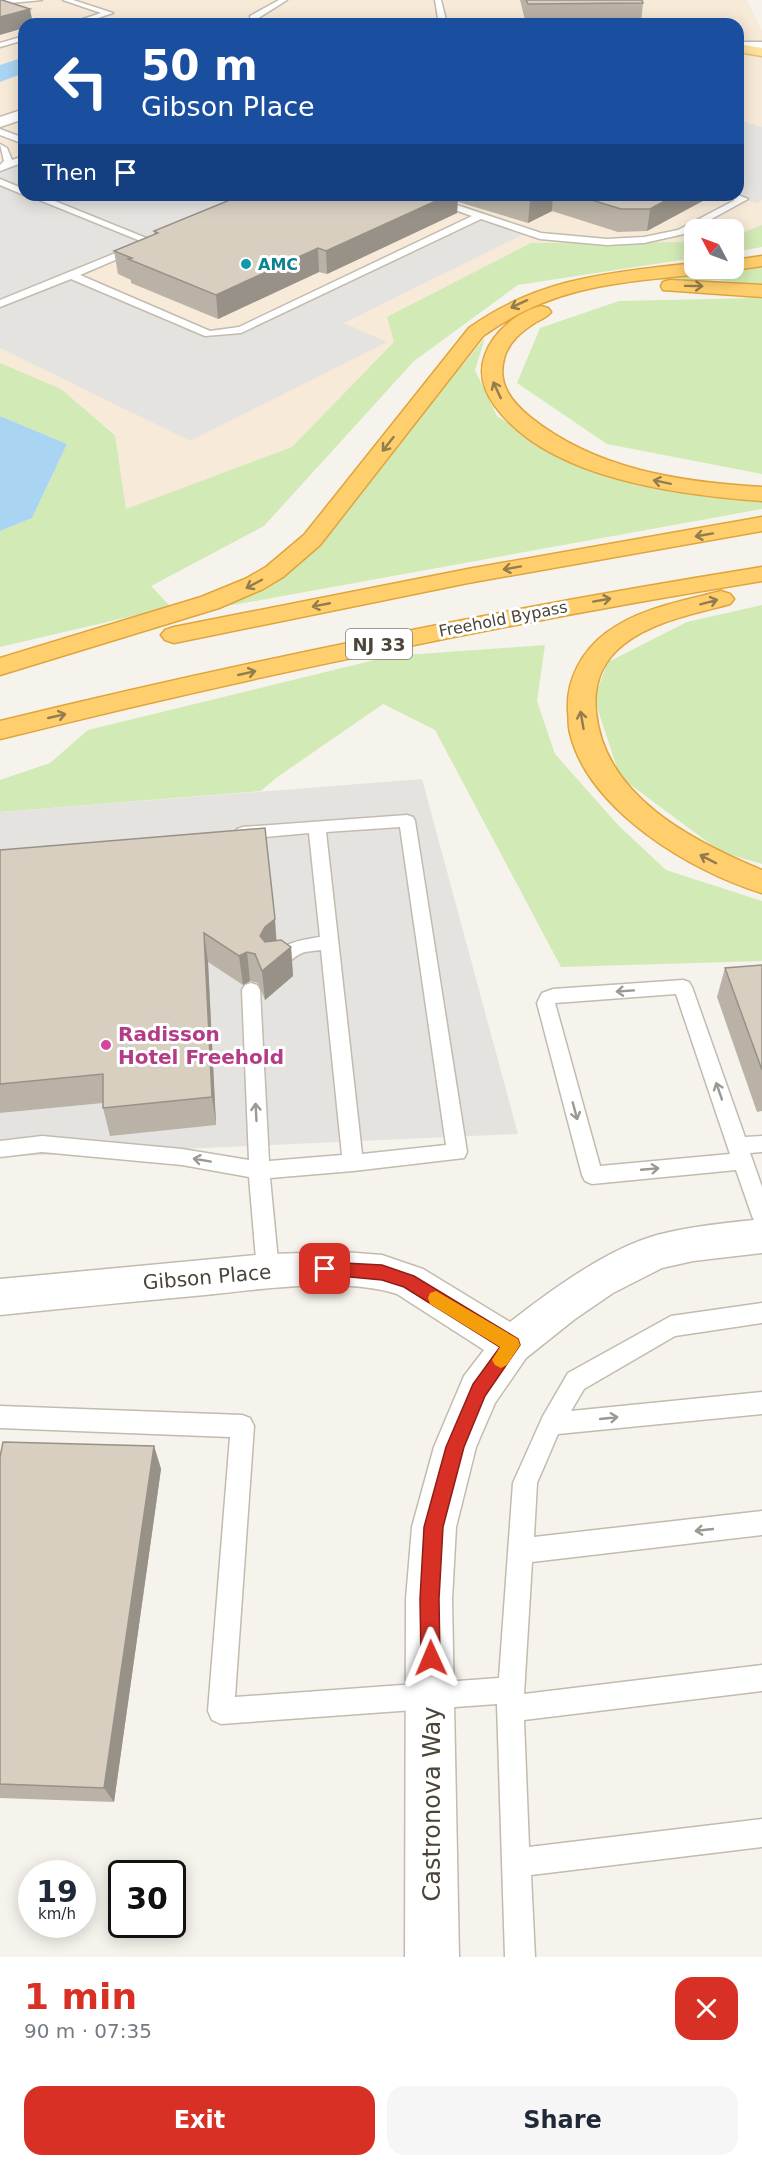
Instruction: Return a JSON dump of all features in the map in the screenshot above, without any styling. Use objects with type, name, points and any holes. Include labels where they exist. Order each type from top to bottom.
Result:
[{"type":"highway","points":[[744,263],[762,261]]},
{"type":"highway","points":[[0,667],[210,604],[250,587],[275,573],[298,555],[312,540],[476,333],[493,318],[513,306],[549,292],[592,282],[684,270]]},
{"type":"highway","points":[[762,291],[716,286],[652,287],[596,295],[556,306],[535,315],[511,331],[495,353],[491,376],[506,406],[521,422],[542,436],[592,461],[623,472],[677,485],[762,494]]},
{"type":"highway","name":"NJ 33","points":[[0,672],[210,627],[468,576],[762,525]]},
{"type":"highway","name":"Freehold Bypass","points":[[0,730],[408,638],[633,594],[762,574]]},
{"type":"highway","points":[[762,587],[663,614],[625,631],[609,643],[592,662],[582,686],[580,714],[586,742],[594,758],[617,790],[635,809],[663,832],[693,851],[726,868],[762,882]]},
{"type":"main road","points":[[744,47],[762,52]]},
{"type":"street","points":[[744,45],[762,44]]},
{"type":"street","points":[[0,122],[18,116]]},
{"type":"street","points":[[512,1345],[561,1306],[599,1281],[655,1253],[693,1244],[762,1236]]},
{"type":"street","name":"Gibson Place","points":[[0,1297],[268,1271],[344,1269],[382,1272],[409,1281],[512,1345]]},
{"type":"street","name":"Castronova Way","points":[[432,1957],[432,1696],[429,1599],[434,1527],[455,1447],[479,1390],[512,1345]]},
{"type":"lane","points":[[0,2],[39,0]]},
{"type":"lane","points":[[66,0],[109,13],[92,18]]},
{"type":"lane","points":[[253,18],[263,10],[284,0]]},
{"type":"lane","points":[[438,0],[442,18]]},
{"type":"lane","points":[[0,45],[18,40]]},
{"type":"lane","points":[[0,132],[18,139]]},
{"type":"lane","points":[[0,147],[8,161],[3,167]]},
{"type":"lane","points":[[3,167],[18,161]]},
{"type":"lane","points":[[0,182],[18,190]]},
{"type":"lane","points":[[0,304],[156,240],[49,201]]},
{"type":"lane","points":[[436,201],[540,236],[607,242],[644,240],[681,232],[739,201]]},
{"type":"lane","points":[[71,275],[209,333],[241,330],[480,216]]},
{"type":"lane","points":[[0,1149],[42,1144],[182,1157],[259,1170],[457,1152],[407,821],[221,835]]},
{"type":"lane","points":[[317,827],[352,1163]]},
{"type":"lane","points":[[274,964],[296,947],[329,942]]},
{"type":"lane","points":[[762,1144],[740,1153],[592,1175],[546,1003],[548,998],[683,987],[740,1153],[762,1216]]},
{"type":"lane","points":[[251,990],[259,1170],[268,1271]]},
{"type":"lane","points":[[520,1957],[510,1700],[525,1483],[551,1424],[576,1381],[671,1326],[762,1313]]},
{"type":"lane","points":[[551,1424],[762,1402]]},
{"type":"lane","points":[[0,1417],[242,1426],[221,1711],[432,1696],[510,1700],[762,1678]]},
{"type":"lane","points":[[520,1551],[762,1523]]},
{"type":"lane","points":[[516,1863],[762,1833]]},
{"type":"shaded area","points":[[0,0],[747,0],[762,30],[762,226],[744,232],[744,219],[684,219],[684,242],[531,243],[395,342],[292,447],[125,510],[115,434],[61,389],[0,363]]},
{"type":"shaded area","points":[[744,122],[762,127],[762,200],[757,203],[744,199]]},
{"type":"shaded area","points":[[18,157],[18,201],[250,201],[72,275],[209,333],[241,330],[480,216],[528,232],[344,323],[387,342],[190,441],[0,348],[0,164]]},
{"type":"shaded area","points":[[422,779],[518,1134],[0,1157],[0,1113],[110,1102],[216,1125],[0,880],[0,812]]},
{"type":"green space","points":[[762,225],[762,247],[744,250],[744,232]]},
{"type":"green space","points":[[684,242],[684,260],[518,285],[414,361],[264,526],[151,586],[170,606],[0,647],[0,531],[32,518],[67,444],[0,416],[0,363],[61,389],[115,435],[126,509],[292,447],[394,342],[387,317],[531,243]]},
{"type":"green space","points":[[762,265],[762,285],[719,280],[650,280],[684,275],[684,279],[744,279],[744,267]]},
{"type":"green space","points":[[762,299],[762,474],[607,444],[517,383],[540,328],[619,301]]},
{"type":"green space","points":[[485,338],[475,370],[497,416],[572,463],[672,492],[762,501],[762,509],[222,607],[289,572]]},
{"type":"green space","points":[[762,605],[762,864],[721,852],[620,777],[594,698],[608,662],[687,622]]},
{"type":"green space","points":[[545,645],[537,701],[555,754],[618,825],[666,870],[762,901],[762,961],[561,967],[435,730],[383,704],[276,778],[261,791],[0,812],[0,780],[50,763],[88,730],[391,656]]},
{"type":"water","points":[[18,59],[18,75],[0,82],[0,65]]},
{"type":"water","points":[[0,416],[67,444],[32,518],[0,531]]},
{"type":"building","points":[[0,0],[2,0],[30,9],[0,17]]},
{"type":"building","points":[[526,0],[642,0],[643,3],[528,4]]},
{"type":"building","name":"AMC","points":[[227,201],[436,201],[326,251],[318,248],[216,295],[128,259],[132,258],[114,251],[158,233],[154,231]]},
{"type":"building","points":[[595,201],[665,201],[650,209],[621,209]]},
{"type":"building","name":"Radisson Hotel Freehold","points":[[265,828],[275,919],[265,927],[260,936],[265,942],[281,940],[291,947],[262,971],[255,954],[247,952],[239,956],[204,933],[212,1097],[103,1108],[103,1074],[0,1084],[0,850]]},
{"type":"building","points":[[762,965],[762,1070],[725,968]]},
{"type":"building","points":[[3,1442],[154,1446],[104,1788],[0,1784],[0,1457]]},
{"type":"slow traffic","points":[[436,1298],[512,1345],[501,1360]]},
{"type":"place","name":"AMC","points":[[246,264]]},
{"type":"place","name":"Radisson Hotel Freehold","points":[[106,1045]]},
{"type":"route","points":[[325,1269],[382,1272],[409,1281],[512,1345],[479,1390],[455,1447],[434,1527],[429,1599],[431,1658]]}]
